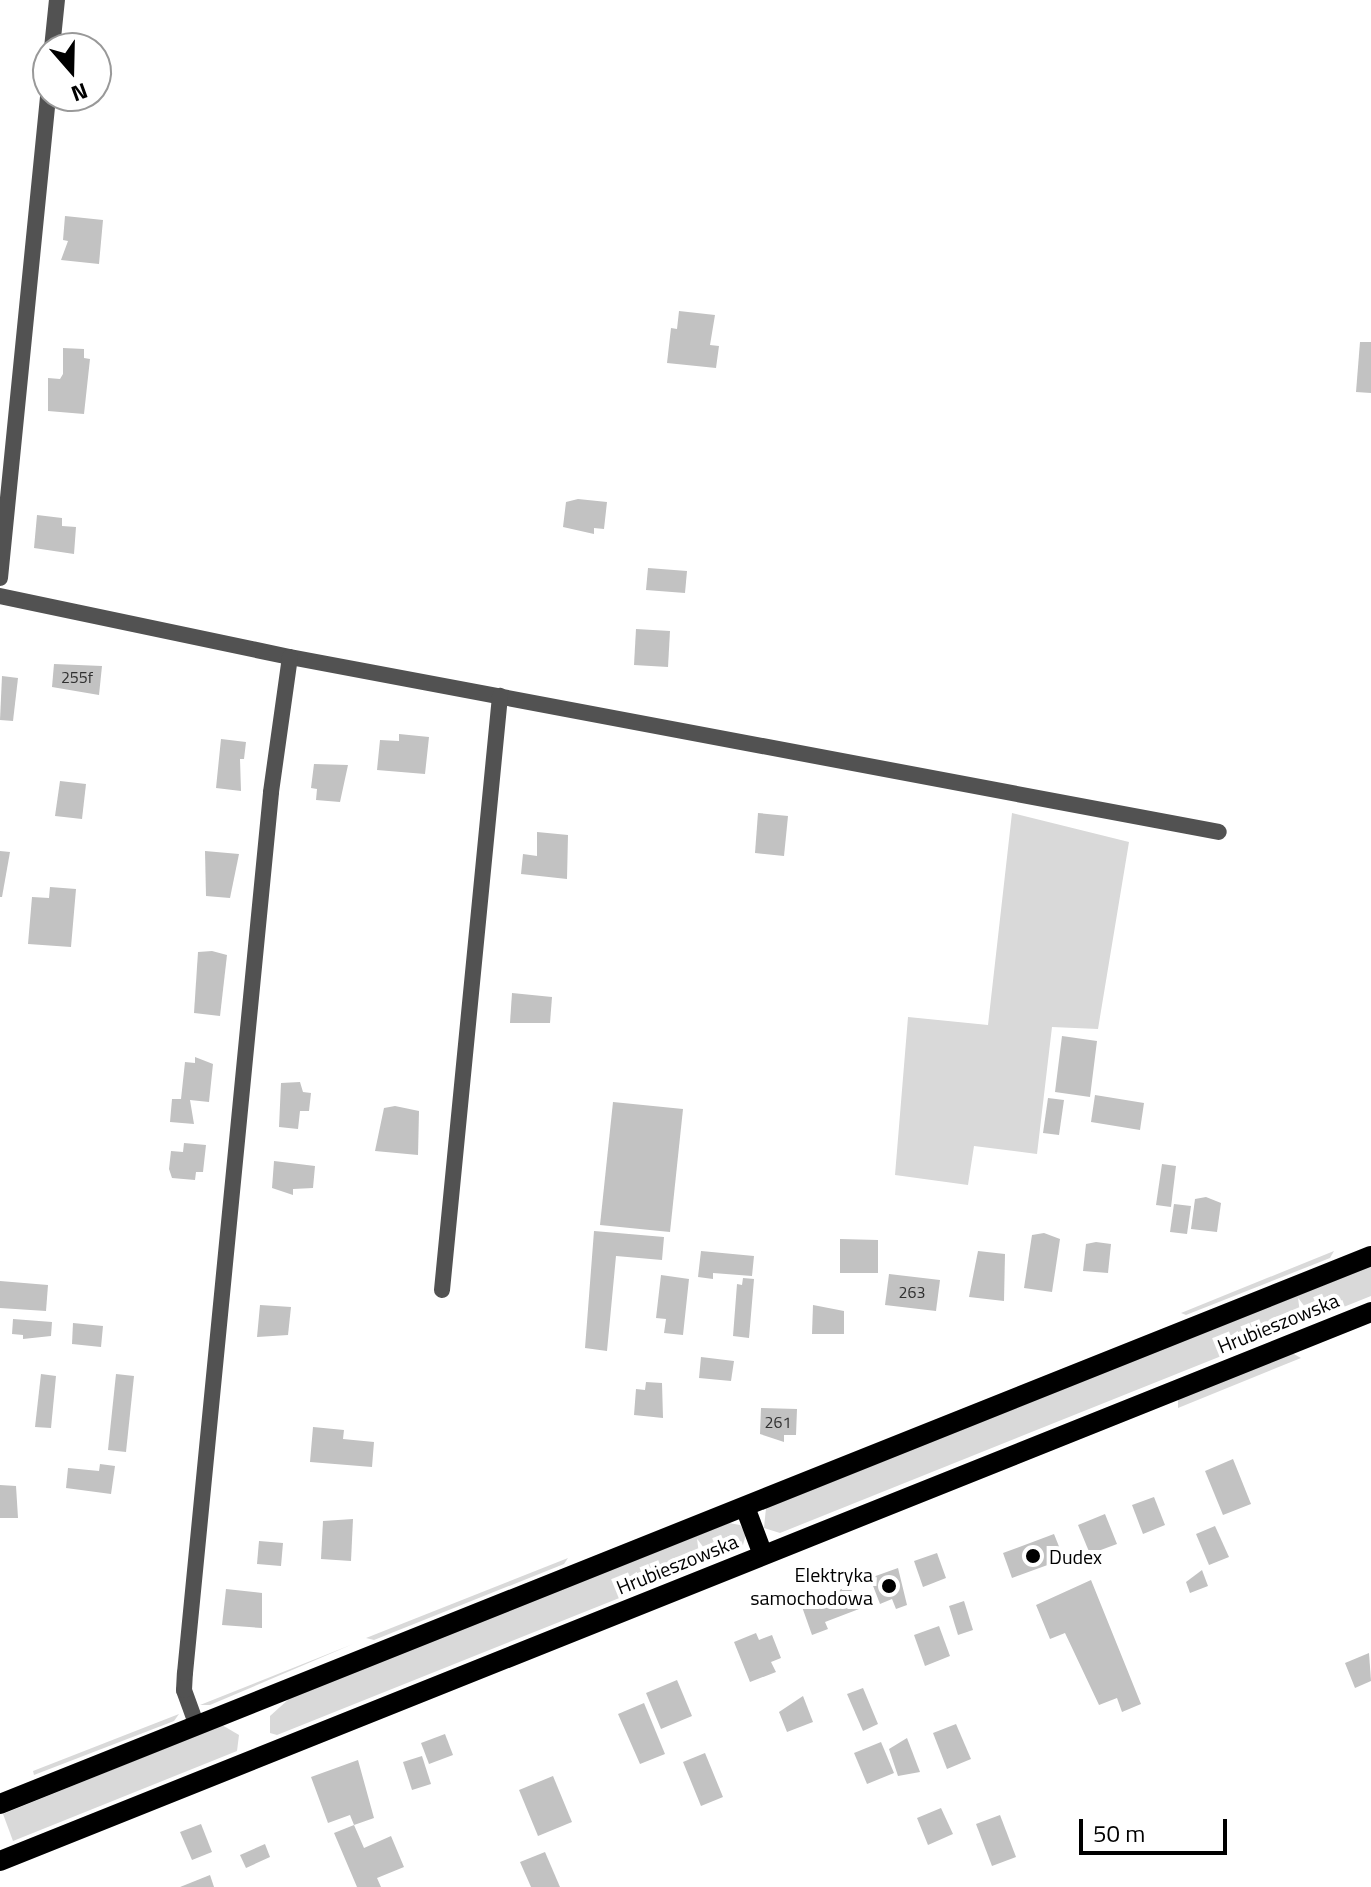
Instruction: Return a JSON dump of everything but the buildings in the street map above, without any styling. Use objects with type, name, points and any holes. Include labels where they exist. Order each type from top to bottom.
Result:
[{"type":"main road","name":"Hrubieszowska","points":[[0,1804],[1371,1256]]},
{"type":"main road","name":"Hrubieszowska","points":[[0,1861],[1371,1312]]},
{"type":"main road","points":[[745,1507],[763,1555]]},
{"type":"street","points":[[54,32],[57,0]]},
{"type":"street","points":[[0,578],[46,112]]},
{"type":"street","points":[[0,596],[290,657],[1219,832]]},
{"type":"street","points":[[197,1726],[184,1690],[185,1673],[271,792],[290,657]]},
{"type":"street","points":[[442,1290],[500,696]]},
{"type":"shaded area","points":[[1012,813],[1129,842],[1098,1029],[1052,1027],[1037,1154],[974,1146],[968,1185],[895,1175],[908,1017],[988,1025]]},
{"type":"shaded area","points":[[1334,1251],[1330,1258],[1186,1315],[1181,1313]]},
{"type":"shaded area","points":[[1371,1266],[1371,1296],[780,1533],[764,1528],[766,1508]]},
{"type":"shaded area","points":[[1292,1353],[1301,1358],[1178,1408],[1178,1398]]},
{"type":"shaded area","points":[[729,1523],[740,1525],[746,1534],[743,1545],[732,1553],[277,1735],[270,1733],[270,1716],[290,1698]]},
{"type":"shaded area","points":[[568,1558],[564,1564],[374,1640],[366,1638]]},
{"type":"shaded area","points":[[353,1644],[210,1705],[200,1705]]},
{"type":"shaded area","points":[[179,1714],[174,1721],[34,1775],[33,1771]]},
{"type":"shaded area","points":[[222,1725],[239,1735],[237,1751],[13,1841],[3,1814]]},
{"type":"place","name":"Dudex","points":[[1033,1556]]},
{"type":"place","name":"Elektryka samochodowa","points":[[889,1586]]}]
